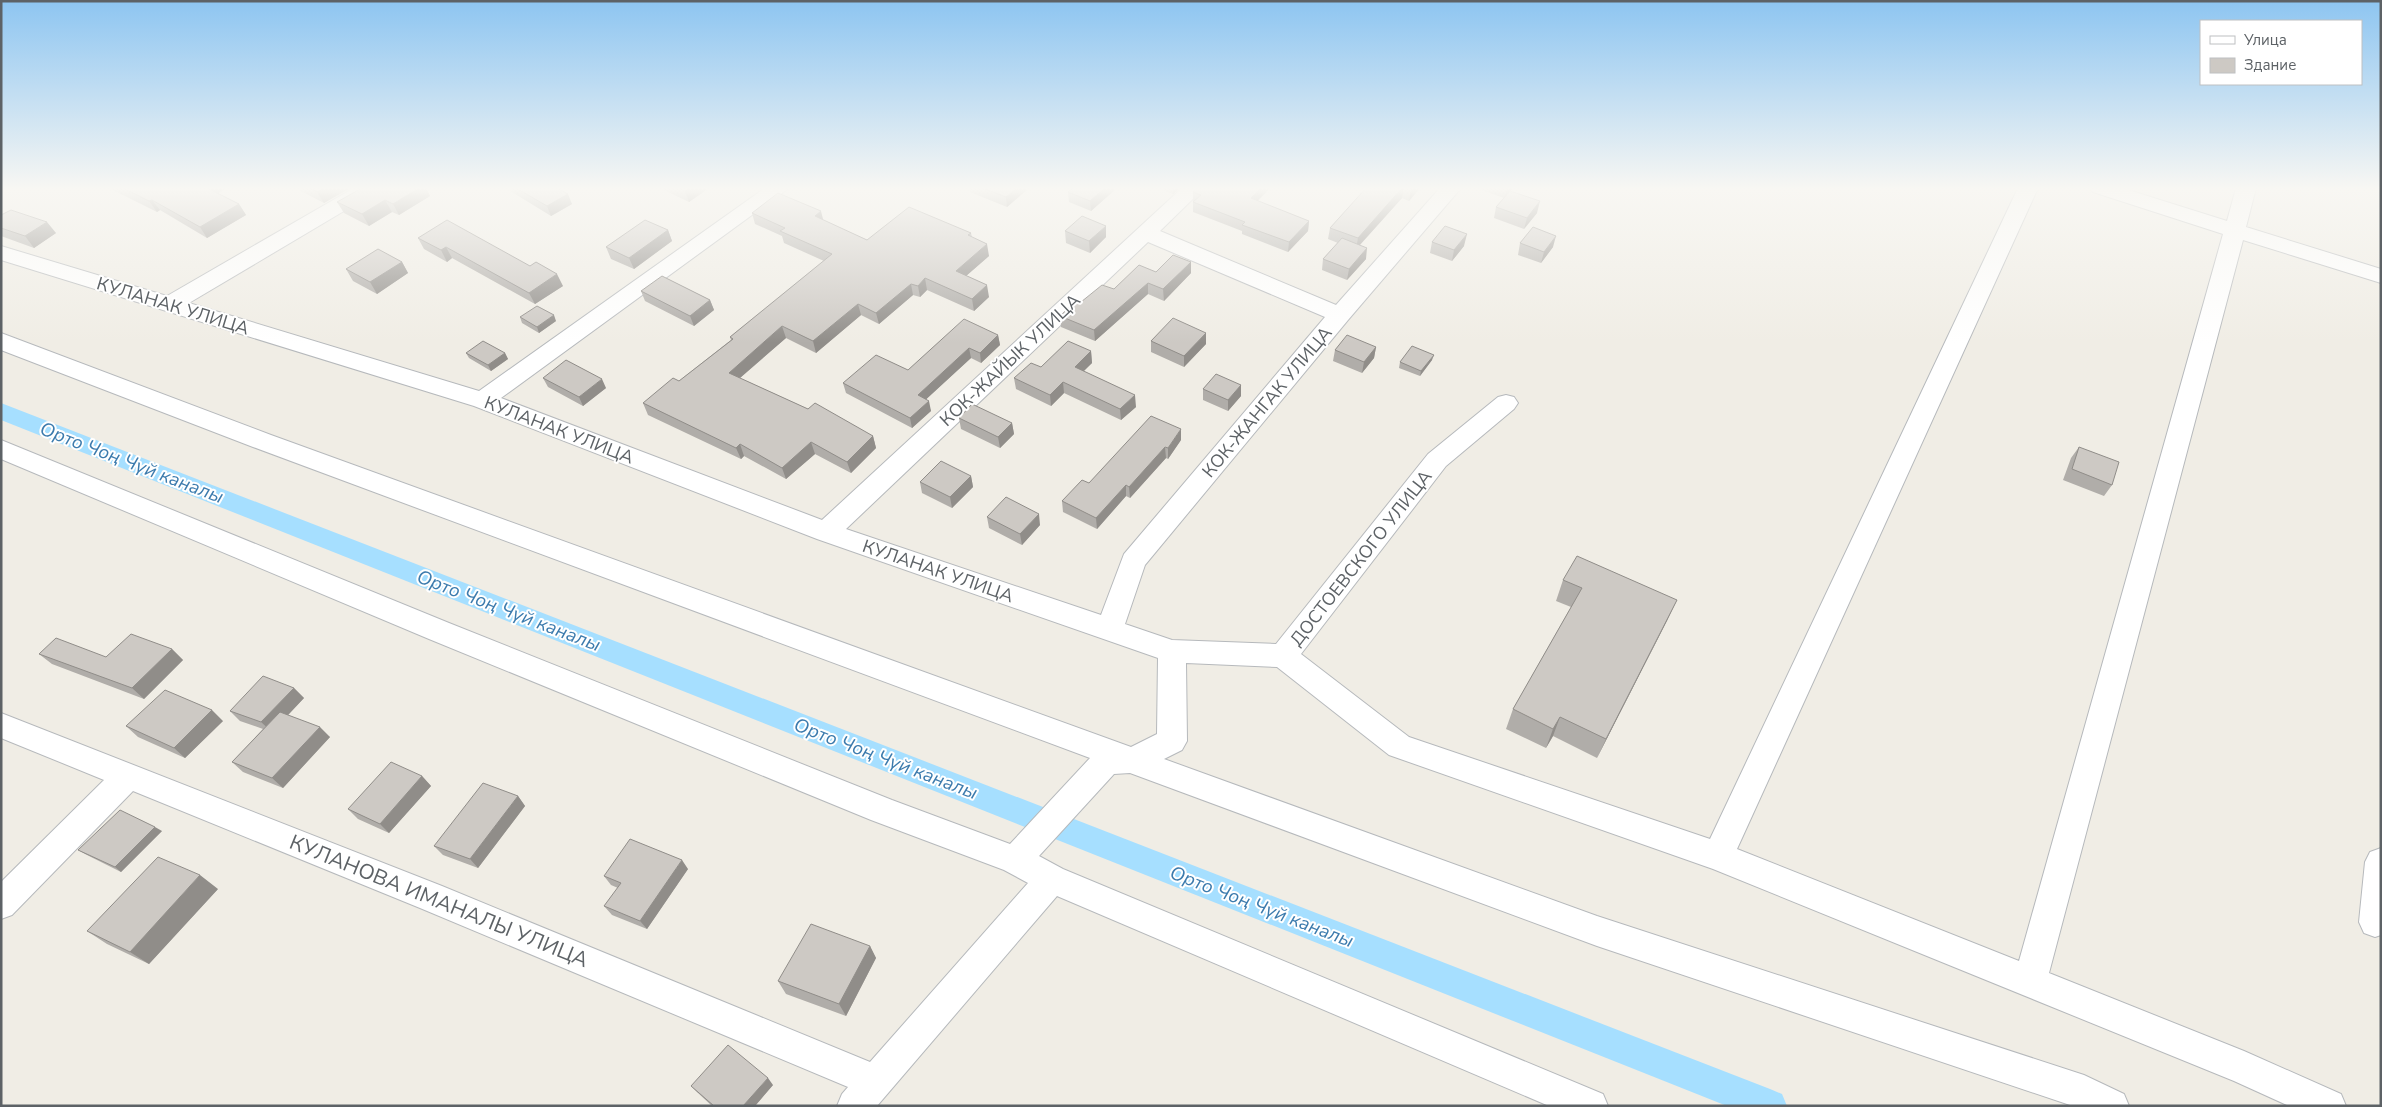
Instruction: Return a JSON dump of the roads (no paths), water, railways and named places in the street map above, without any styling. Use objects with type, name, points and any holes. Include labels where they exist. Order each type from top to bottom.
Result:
[{"type":"street","points":[[169,305],[280,240]]},
{"type":"street","points":[[482,400],[707,240]]},
{"type":"street","name":"КОК-ЖАЙЫК УЛИЦА","points":[[826,532],[1138,240]]},
{"type":"street","points":[[1161,240],[1340,315]]},
{"type":"street","name":"КОК-ЖАНГАК УЛИЦА","points":[[1109,630],[1133,561],[1405,240]]},
{"type":"street","points":[[1718,856],[2004,240]]},
{"type":"street","points":[[2030,982],[2231,240]]},
{"type":"street","points":[[2265,240],[2381,276]]},
{"type":"street","name":"КУЛАНАК УЛИЦА","points":[[1,252],[482,400],[826,532],[1109,630]]},
{"type":"street","points":[[1,341],[262,441],[1598,931],[2084,1092],[2112,1106]]},
{"type":"street","name":"ДОСТОЕВСКОГО УЛИЦА","points":[[1109,630],[1172,651],[1283,656],[1437,460],[1506,403]]},
{"type":"street","points":[[1,449],[439,631],[882,810],[1015,860],[1052,879],[1591,1106]]},
{"type":"street","points":[[1015,860],[1106,762],[1133,760],[1172,741],[1172,651]]},
{"type":"street","points":[[1283,656],[1399,746],[1718,856],[2244,1068],[2329,1106]]},
{"type":"street","name":"КУЛАНОВА ИМАНАЛЫ УЛИЦА","points":[[1,725],[431,897],[874,1081]]},
{"type":"street","points":[[1,904],[128,776]]},
{"type":"street","points":[[2375,922],[2381,862]]},
{"type":"street","points":[[854,1106],[1052,879]]},
{"type":"waterway","name":"Орто Чоң Чүй каналы","points":[[1,411],[1770,1106]]}]
